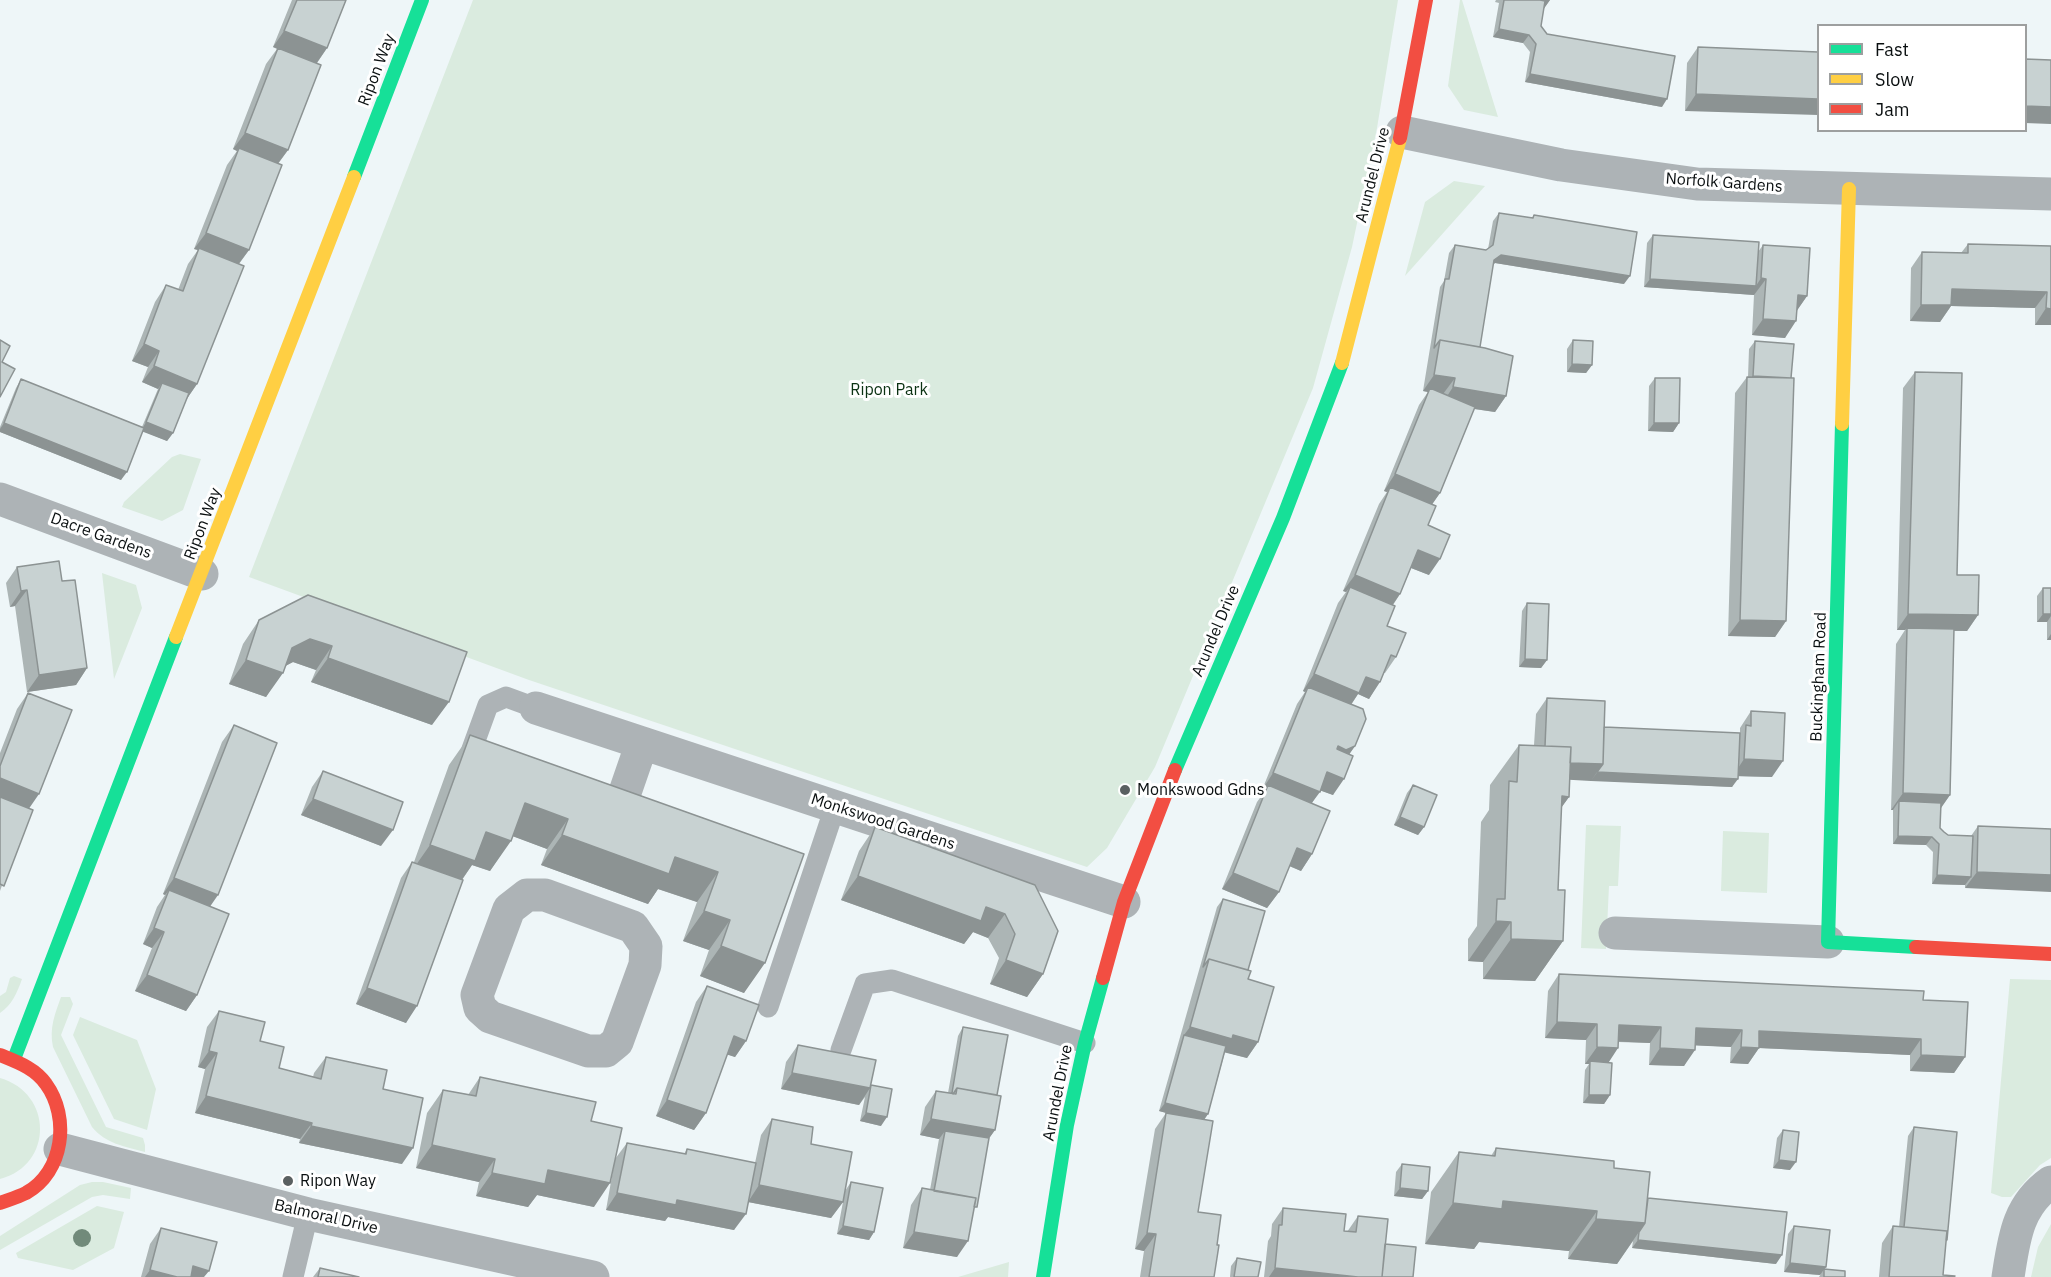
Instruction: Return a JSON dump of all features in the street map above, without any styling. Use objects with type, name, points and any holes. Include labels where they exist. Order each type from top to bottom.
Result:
[{"type":"street","name":"Ripon Way","points":[[14,1059],[422,0]]},
{"type":"street","name":"Arundel Drive","points":[[1043,1277],[1067,1125],[1084,1043],[1124,902],[1182,753],[1283,518],[1341,365],[1402,132],[1426,0]]},
{"type":"street","name":"Norfolk Gardens","points":[[1402,132],[1561,165],[1697,184],[2051,194]]},
{"type":"street","name":"Buckingham Road","points":[[1828,942],[1850,189]]},
{"type":"street","name":"Dacre Gardens","points":[[0,499],[202,574]]},
{"type":"street","name":"Monkswood Gardens","points":[[536,708],[1124,902]]},
{"type":"street","points":[[614,824],[642,743]]},
{"type":"street","points":[[527,895],[589,896],[633,927],[646,946],[645,965],[616,1042],[606,1051],[588,1051],[490,1017],[480,1008],[477,995],[509,909],[527,895]]},
{"type":"street","points":[[1615,933],[2051,954]]},
{"type":"street","points":[[0,1056],[14,1059],[33,1070],[48,1085],[58,1105],[62,1127],[60,1149],[50,1171],[34,1188],[13,1200],[0,1203]]},
{"type":"street","name":"Balmoral Drive","points":[[60,1149],[308,1214],[593,1277]]},
{"type":"street","points":[[2008,1277],[2013,1240],[2023,1213],[2040,1190],[2051,1182]]},
{"type":"lane","points":[[472,749],[488,705],[506,697],[536,708]]},
{"type":"lane","points":[[768,1007],[835,807]]},
{"type":"lane","points":[[841,1050],[865,984],[892,980],[1084,1043]]},
{"type":"lane","points":[[293,1277],[308,1214]]},
{"type":"green space","name":"Ripon Park","points":[[473,0],[1398,0],[1377,128],[1352,247],[1313,388],[1155,767],[1107,848],[1087,867],[529,680],[249,577]]},
{"type":"green space","points":[[1460,0],[1462,0],[1498,117],[1464,110],[1448,86]]},
{"type":"green space","points":[[1454,181],[1485,186],[1405,276],[1425,202]]},
{"type":"green space","points":[[180,454],[201,459],[183,510],[162,521],[122,507],[124,502],[172,457]]},
{"type":"green space","points":[[102,573],[136,585],[142,608],[114,679]]},
{"type":"green space","points":[[1586,825],[1621,826],[1618,886],[1609,886],[1606,949],[1581,948]]},
{"type":"green space","points":[[1723,831],[1769,833],[1767,893],[1721,891]]},
{"type":"green space","points":[[14,976],[22,979],[11,1002],[0,1013],[0,996],[6,992],[10,978]]},
{"type":"green space","points":[[2010,979],[2051,980],[2051,1158],[2040,1165],[2011,1197],[2002,1197],[1991,1193]]},
{"type":"green space","points":[[61,997],[70,997],[73,1004],[61,1035],[106,1127],[143,1138],[145,1152],[109,1141],[92,1127],[53,1047],[52,1027]]},
{"type":"green space","points":[[80,1017],[137,1040],[156,1089],[147,1130],[114,1119],[73,1035]]},
{"type":"green space","points":[[0,1078],[17,1086],[30,1098],[38,1113],[40,1129],[38,1145],[30,1159],[18,1171],[0,1179]]},
{"type":"green space","points":[[92,1182],[131,1188],[130,1199],[103,1195],[92,1197],[0,1250],[0,1236],[80,1185]]},
{"type":"green space","points":[[97,1206],[124,1212],[114,1248],[73,1270],[18,1258],[16,1253]]},
{"type":"green space","points":[[2051,1224],[2051,1277],[2031,1277],[2038,1247]]},
{"type":"green space","points":[[1009,1262],[1008,1277],[958,1277]]},
{"type":"building","points":[[297,0],[346,0],[327,48],[284,31]]},
{"type":"building","points":[[1504,0],[1545,1],[1541,26],[1547,34],[1675,56],[1667,99],[1530,74],[1536,44],[1529,35],[1499,29]]},
{"type":"building","points":[[1698,47],[1817,52],[1817,99],[1696,94]]},
{"type":"building","points":[[278,48],[321,65],[288,150],[245,133]]},
{"type":"building","points":[[2027,59],[2051,60],[2051,107],[2027,106]]},
{"type":"building","points":[[239,148],[282,165],[249,250],[206,233]]},
{"type":"building","points":[[1499,213],[1533,218],[1534,215],[1637,232],[1630,276],[1501,255],[1494,260],[1480,347],[1440,340],[1434,348],[1445,279],[1449,279],[1455,245],[1486,250],[1493,245]]},
{"type":"building","points":[[1653,235],[1759,242],[1756,286],[1650,279]]},
{"type":"building","points":[[1968,244],[2051,246],[2051,309],[2046,308],[2047,292],[1952,289],[1951,305],[1921,305],[1922,252],[1968,253]]},
{"type":"building","points":[[1763,245],[1810,248],[1807,296],[1798,295],[1796,321],[1763,319],[1766,279],[1761,278]]},
{"type":"building","points":[[199,248],[244,266],[197,384],[154,366],[159,351],[144,344],[166,285],[183,291]]},
{"type":"building","points":[[0,340],[10,346],[2,362],[15,369],[0,397]]},
{"type":"building","points":[[1440,340],[1485,348],[1513,356],[1506,396],[1453,387],[1455,378],[1434,375]]},
{"type":"building","points":[[1573,340],[1593,341],[1592,365],[1572,364]]},
{"type":"building","points":[[1755,341],[1794,344],[1791,378],[1753,376]]},
{"type":"building","points":[[1915,372],[1962,373],[1957,575],[1979,575],[1978,615],[1908,614]]},
{"type":"building","points":[[1747,377],[1794,378],[1786,621],[1740,620]]},
{"type":"building","points":[[1655,378],[1680,378],[1679,423],[1654,423]]},
{"type":"building","points":[[21,379],[144,428],[127,472],[4,423]]},
{"type":"building","points":[[162,383],[189,393],[173,433],[146,422]]},
{"type":"building","points":[[1430,388],[1475,407],[1440,493],[1395,474]]},
{"type":"building","points":[[1390,487],[1436,506],[1428,525],[1450,535],[1440,559],[1418,550],[1400,594],[1355,575]]},
{"type":"building","points":[[59,561],[62,581],[75,580],[87,668],[39,675],[27,590],[21,591],[17,567]]},
{"type":"building","points":[[1350,587],[1395,606],[1387,626],[1406,633],[1396,657],[1391,655],[1380,682],[1366,677],[1359,693],[1314,674]]},
{"type":"building","points":[[2043,588],[2051,588],[2051,614],[2043,614]]},
{"type":"building","points":[[308,595],[467,652],[449,702],[328,658],[332,646],[310,639],[292,648],[283,673],[246,660],[259,620]]},
{"type":"building","points":[[1527,603],[1549,604],[1547,660],[1525,659]]},
{"type":"building","points":[[1907,628],[1954,629],[1950,795],[1903,793]]},
{"type":"building","points":[[1308,687],[1363,709],[1366,719],[1355,746],[1346,750],[1338,746],[1337,749],[1353,756],[1344,779],[1327,772],[1320,792],[1273,773]]},
{"type":"building","points":[[28,693],[72,710],[39,794],[0,778],[0,766]]},
{"type":"building","points":[[1547,698],[1605,701],[1603,764],[1570,763],[1571,747],[1545,746]]},
{"type":"building","points":[[1751,711],[1785,713],[1783,761],[1744,759],[1746,725],[1751,726]]},
{"type":"building","points":[[234,725],[277,743],[218,895],[174,878]]},
{"type":"building","points":[[1604,727],[1740,733],[1738,779],[1597,772],[1603,764]]},
{"type":"building","points":[[470,735],[804,854],[765,963],[721,946],[730,920],[704,911],[718,872],[675,857],[669,874],[562,835],[568,819],[525,803],[511,841],[486,832],[475,861],[430,845]]},
{"type":"building","points":[[1519,745],[1571,747],[1569,797],[1562,796],[1558,890],[1565,890],[1563,941],[1511,939],[1511,922],[1496,921],[1497,899],[1505,899],[1509,781],[1517,782]]},
{"type":"building","points":[[323,771],[403,802],[393,830],[313,799]]},
{"type":"building","points":[[1268,785],[1330,811],[1312,854],[1297,848],[1279,892],[1233,873]]},
{"type":"building","points":[[1413,785],[1437,795],[1424,827],[1400,817]]},
{"type":"building","points":[[0,797],[33,810],[4,886],[0,884]]},
{"type":"building","points":[[1899,801],[1941,803],[1940,828],[1948,835],[1973,836],[1971,877],[1937,875],[1939,844],[1932,837],[1898,836]]},
{"type":"building","points":[[1978,826],[2051,829],[2051,875],[1977,872]]},
{"type":"building","points":[[875,827],[1035,885],[1058,931],[1043,974],[1006,960],[1015,934],[1005,914],[986,907],[981,921],[858,876]]},
{"type":"building","points":[[412,862],[463,880],[417,1006],[367,988]]},
{"type":"building","points":[[169,890],[229,914],[197,995],[147,975],[164,932],[154,928]]},
{"type":"building","points":[[1223,899],[1265,911],[1248,970],[1209,959],[1203,967]]},
{"type":"building","points":[[1209,959],[1251,971],[1248,979],[1274,987],[1258,1042],[1233,1035],[1232,1039],[1190,1027]]},
{"type":"building","points":[[1559,974],[1924,991],[1923,1000],[1968,1002],[1965,1057],[1921,1055],[1921,1039],[1759,1031],[1759,1048],[1741,1047],[1742,1030],[1696,1028],[1695,1050],[1660,1048],[1661,1027],[1619,1025],[1618,1048],[1597,1047],[1597,1024],[1557,1022]]},
{"type":"building","points":[[707,986],[759,1005],[746,1041],[734,1036],[706,1113],[667,1100]]},
{"type":"building","points":[[219,1011],[265,1022],[260,1041],[284,1047],[279,1068],[321,1079],[326,1057],[387,1070],[383,1089],[423,1098],[413,1148],[311,1126],[312,1123],[206,1096],[217,1053],[209,1051]]},
{"type":"building","points":[[963,1027],[1008,1035],[997,1095],[957,1088],[952,1093]]},
{"type":"building","points":[[1184,1035],[1226,1046],[1208,1114],[1165,1103]]},
{"type":"building","points":[[798,1045],[876,1060],[870,1088],[792,1073]]},
{"type":"building","points":[[1590,1061],[1612,1063],[1610,1095],[1589,1095]]},
{"type":"building","points":[[480,1077],[596,1102],[591,1121],[622,1128],[610,1183],[548,1170],[545,1184],[492,1173],[495,1159],[432,1145],[443,1090],[476,1096]]},
{"type":"building","points":[[871,1085],[892,1089],[887,1117],[866,1113]]},
{"type":"building","points":[[957,1088],[1001,1096],[995,1130],[931,1119],[936,1091],[956,1094]]},
{"type":"building","points":[[1166,1113],[1213,1121],[1198,1212],[1221,1215],[1214,1277],[1149,1277],[1156,1234],[1147,1233]]},
{"type":"building","points":[[772,1119],[813,1127],[811,1144],[852,1152],[843,1202],[759,1185]]},
{"type":"building","points":[[1914,1127],[1957,1132],[1947,1240],[1947,1231],[1904,1227]]},
{"type":"building","points":[[1783,1130],[1799,1132],[1796,1162],[1779,1160]]},
{"type":"building","points":[[945,1131],[989,1138],[977,1207],[974,1207],[976,1198],[934,1191]]},
{"type":"building","points":[[627,1143],[686,1154],[687,1149],[756,1163],[746,1214],[677,1200],[676,1205],[617,1193]]},
{"type":"building","points":[[1496,1148],[1614,1161],[1614,1168],[1650,1172],[1645,1223],[1596,1219],[1597,1211],[1503,1201],[1502,1209],[1453,1203],[1459,1152],[1495,1156]]},
{"type":"building","points":[[1402,1164],[1430,1167],[1428,1191],[1400,1188]]},
{"type":"building","points":[[851,1182],[883,1188],[874,1232],[843,1226]]},
{"type":"building","points":[[922,1188],[976,1198],[968,1241],[914,1232]]},
{"type":"building","points":[[1648,1198],[1787,1212],[1782,1255],[1638,1240],[1639,1232],[1645,1223]]},
{"type":"building","points":[[1283,1208],[1346,1214],[1344,1231],[1356,1232],[1358,1216],[1388,1219],[1382,1277],[1358,1277],[1275,1268]]},
{"type":"building","points":[[1794,1226],[1830,1230],[1826,1267],[1790,1263]]},
{"type":"building","points":[[1893,1226],[1947,1231],[1943,1275],[1955,1276],[1889,1277]]},
{"type":"building","points":[[161,1228],[217,1242],[209,1271],[193,1266],[191,1277],[177,1277],[150,1270]]},
{"type":"building","points":[[1385,1244],[1416,1247],[1413,1277],[1382,1277]]},
{"type":"building","points":[[1237,1258],[1261,1262],[1258,1277],[1234,1277]]},
{"type":"building","points":[[320,1268],[359,1277],[318,1277]]},
{"type":"building","points":[[1824,1269],[1845,1271],[1845,1277],[1824,1277]]},
{"type":"traffic: fast","points":[[354,177],[422,0]]},
{"type":"traffic: fast","points":[[1175,770],[1283,518],[1342,363]]},
{"type":"traffic: fast","points":[[1842,424],[1828,942],[1916,947]]},
{"type":"traffic: fast","points":[[14,1059],[176,637]]},
{"type":"traffic: fast","points":[[1043,1277],[1067,1125],[1085,1043],[1103,978]]},
{"type":"traffic: slow","points":[[1342,363],[1400,138]]},
{"type":"traffic: slow","points":[[176,637],[354,177]]},
{"type":"traffic: slow","points":[[1842,424],[1849,189]]},
{"type":"traffic: jam","points":[[1400,138],[1426,0]]},
{"type":"traffic: jam","points":[[1103,978],[1124,902],[1175,770]]},
{"type":"traffic: jam","points":[[1916,947],[2051,954]]},
{"type":"traffic: jam","points":[[0,1055],[25,1066],[42,1078],[54,1097],[60,1127],[59,1143],[49,1172],[39,1184],[26,1193],[0,1203]]},
{"type":"place","name":"Monkswood Gdns","points":[[1125,790]]},
{"type":"place","name":"Ripon Way","points":[[288,1181]]}]
